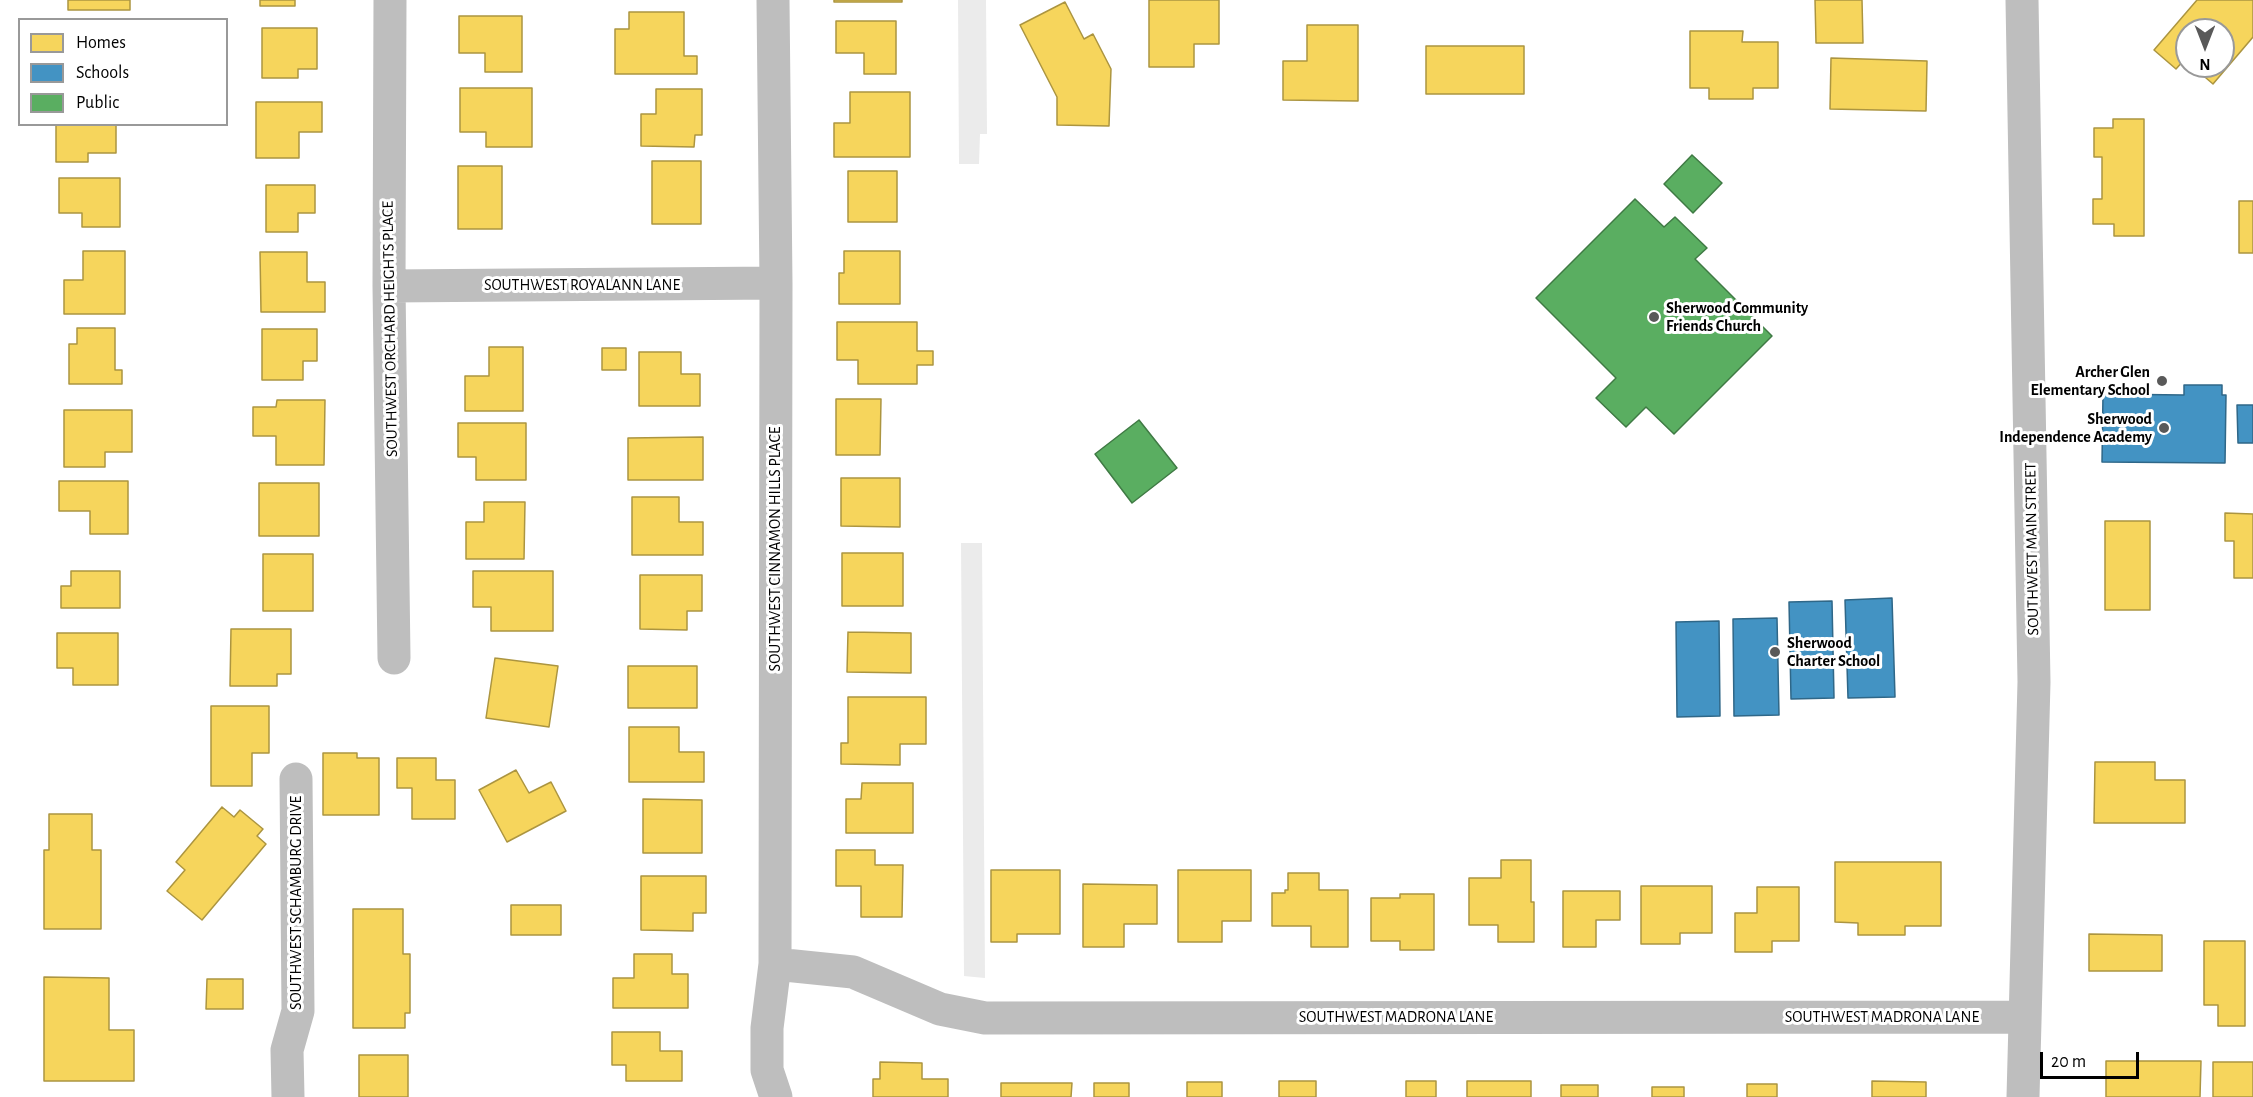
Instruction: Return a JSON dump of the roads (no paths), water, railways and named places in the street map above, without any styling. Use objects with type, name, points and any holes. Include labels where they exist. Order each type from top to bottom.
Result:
[{"type":"street","name":"SOUTHWEST ORCHARD HEIGHTS PLACE","points":[[390,0],[389,286],[394,658]]},
{"type":"street","name":"SOUTHWEST CINNAMON HILLS PLACE","points":[[773,0],[776,283],[775,964],[767,1028],[767,1070],[776,1097]]},
{"type":"street","name":"SOUTHWEST MAIN STREET","points":[[2022,0],[2034,682],[2022,1097]]},
{"type":"street","name":"SOUTHWEST ROYALANN LANE","points":[[389,286],[776,283]]},
{"type":"street","name":"SOUTHWEST SCHAMBURG DRIVE","points":[[288,1097],[287,1050],[298,1011],[296,779]]},
{"type":"street","name":"SOUTHWEST MADRONA LANE","points":[[775,964],[853,972],[940,1009],[985,1018],[2025,1017]]},
{"type":"place","name":"Sherwood Community Friends Church","points":[[1654,317]]},
{"type":"place","name":"Archer Glen Elementary School","points":[[2162,381]]},
{"type":"place","name":"Sherwood Independence Academy","points":[[2164,428]]},
{"type":"place","name":"Sherwood Charter School","points":[[1775,652]]}]
